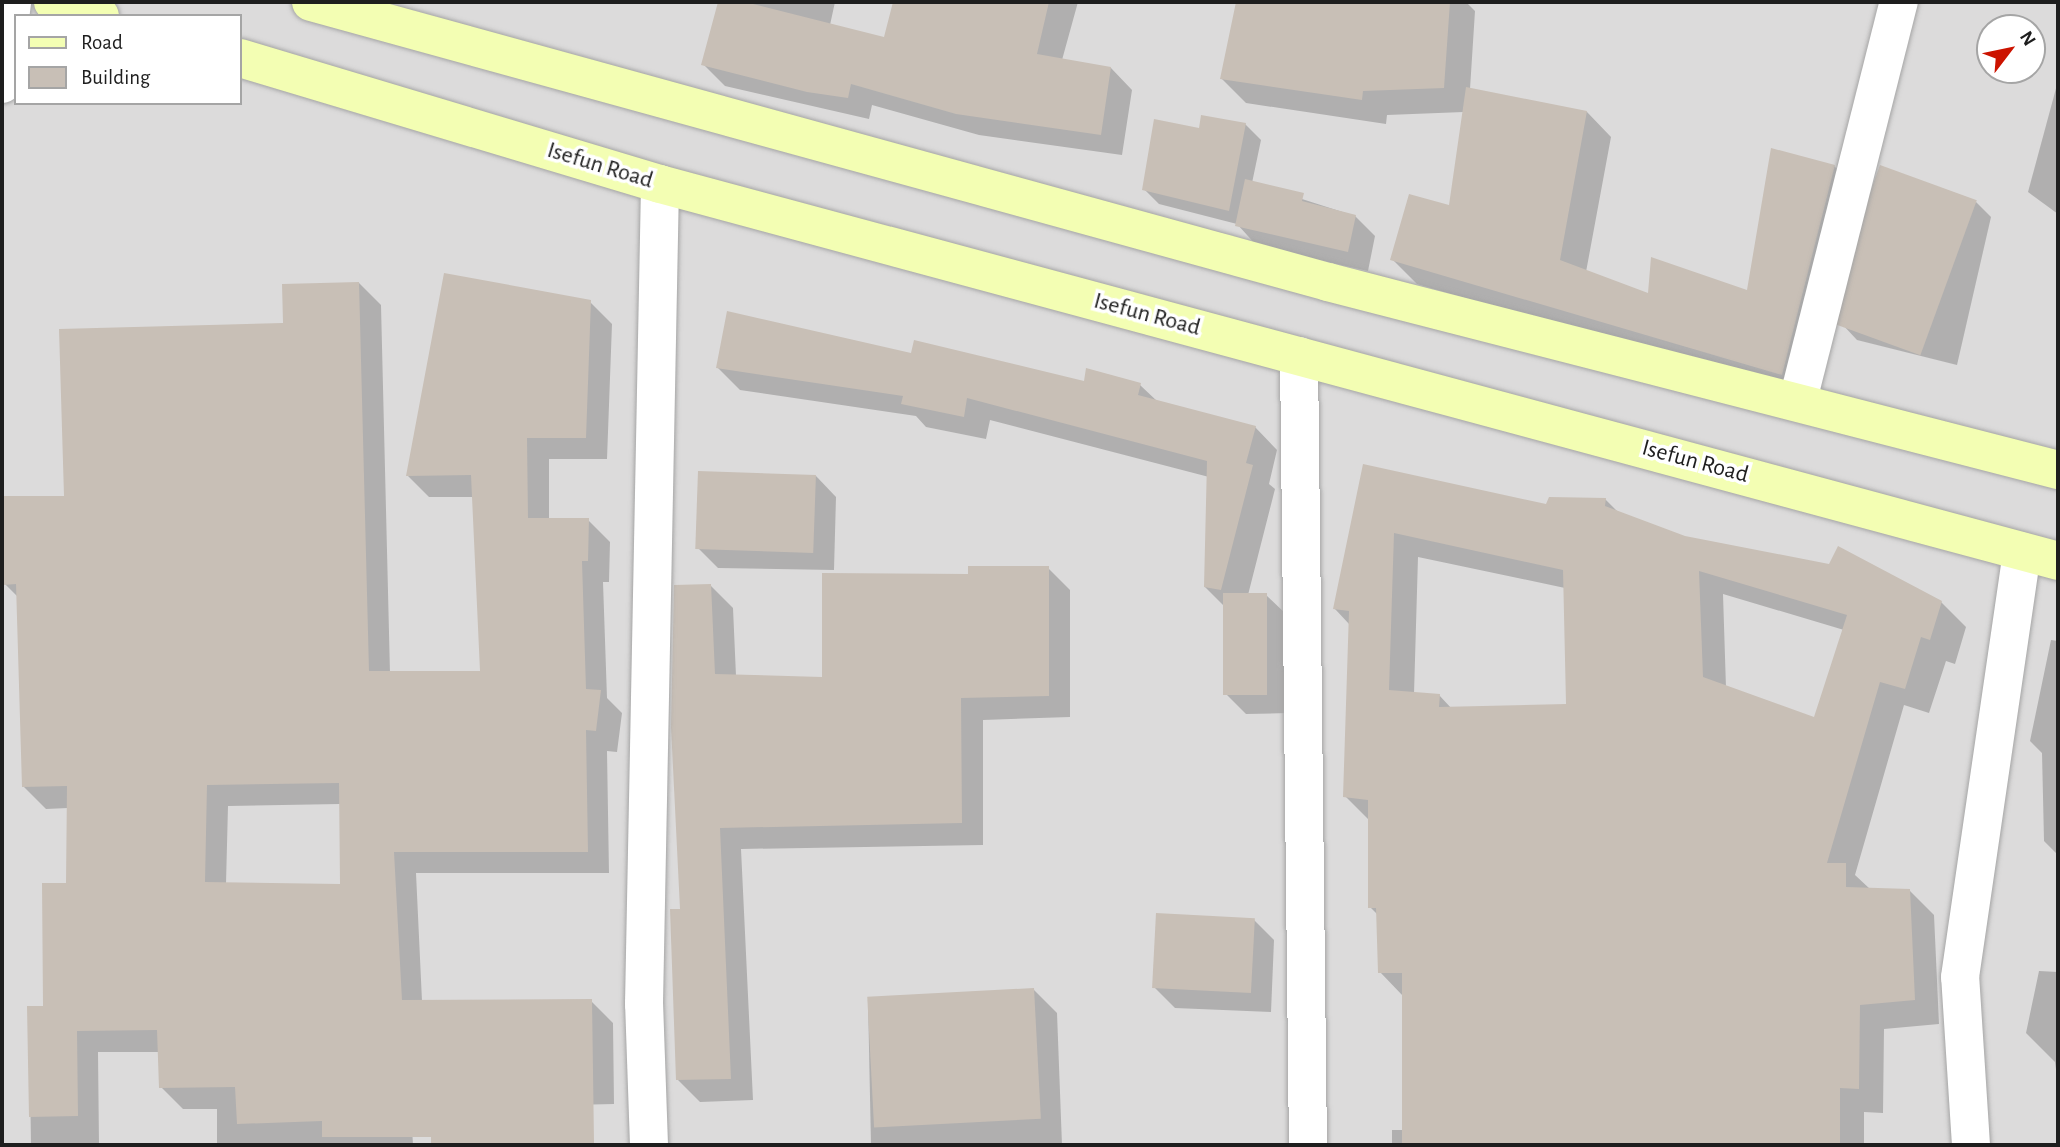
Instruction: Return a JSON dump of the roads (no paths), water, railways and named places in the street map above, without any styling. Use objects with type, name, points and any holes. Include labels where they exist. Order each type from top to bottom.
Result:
[{"type":"street","points":[[2,84],[12,2]]},
{"type":"street","points":[[53,2],[93,14]]},
{"type":"street","points":[[311,2],[1328,282],[1798,400],[2058,470]]},
{"type":"street","points":[[1798,400],[1899,2]]},
{"type":"street","name":"Isefun Road","points":[[242,59],[660,184],[2058,561]]},
{"type":"street","points":[[649,1145],[645,1004],[660,184]]},
{"type":"street","points":[[1300,356],[1308,1145]]},
{"type":"street","points":[[1971,1145],[1960,977],[2022,551]]}]
